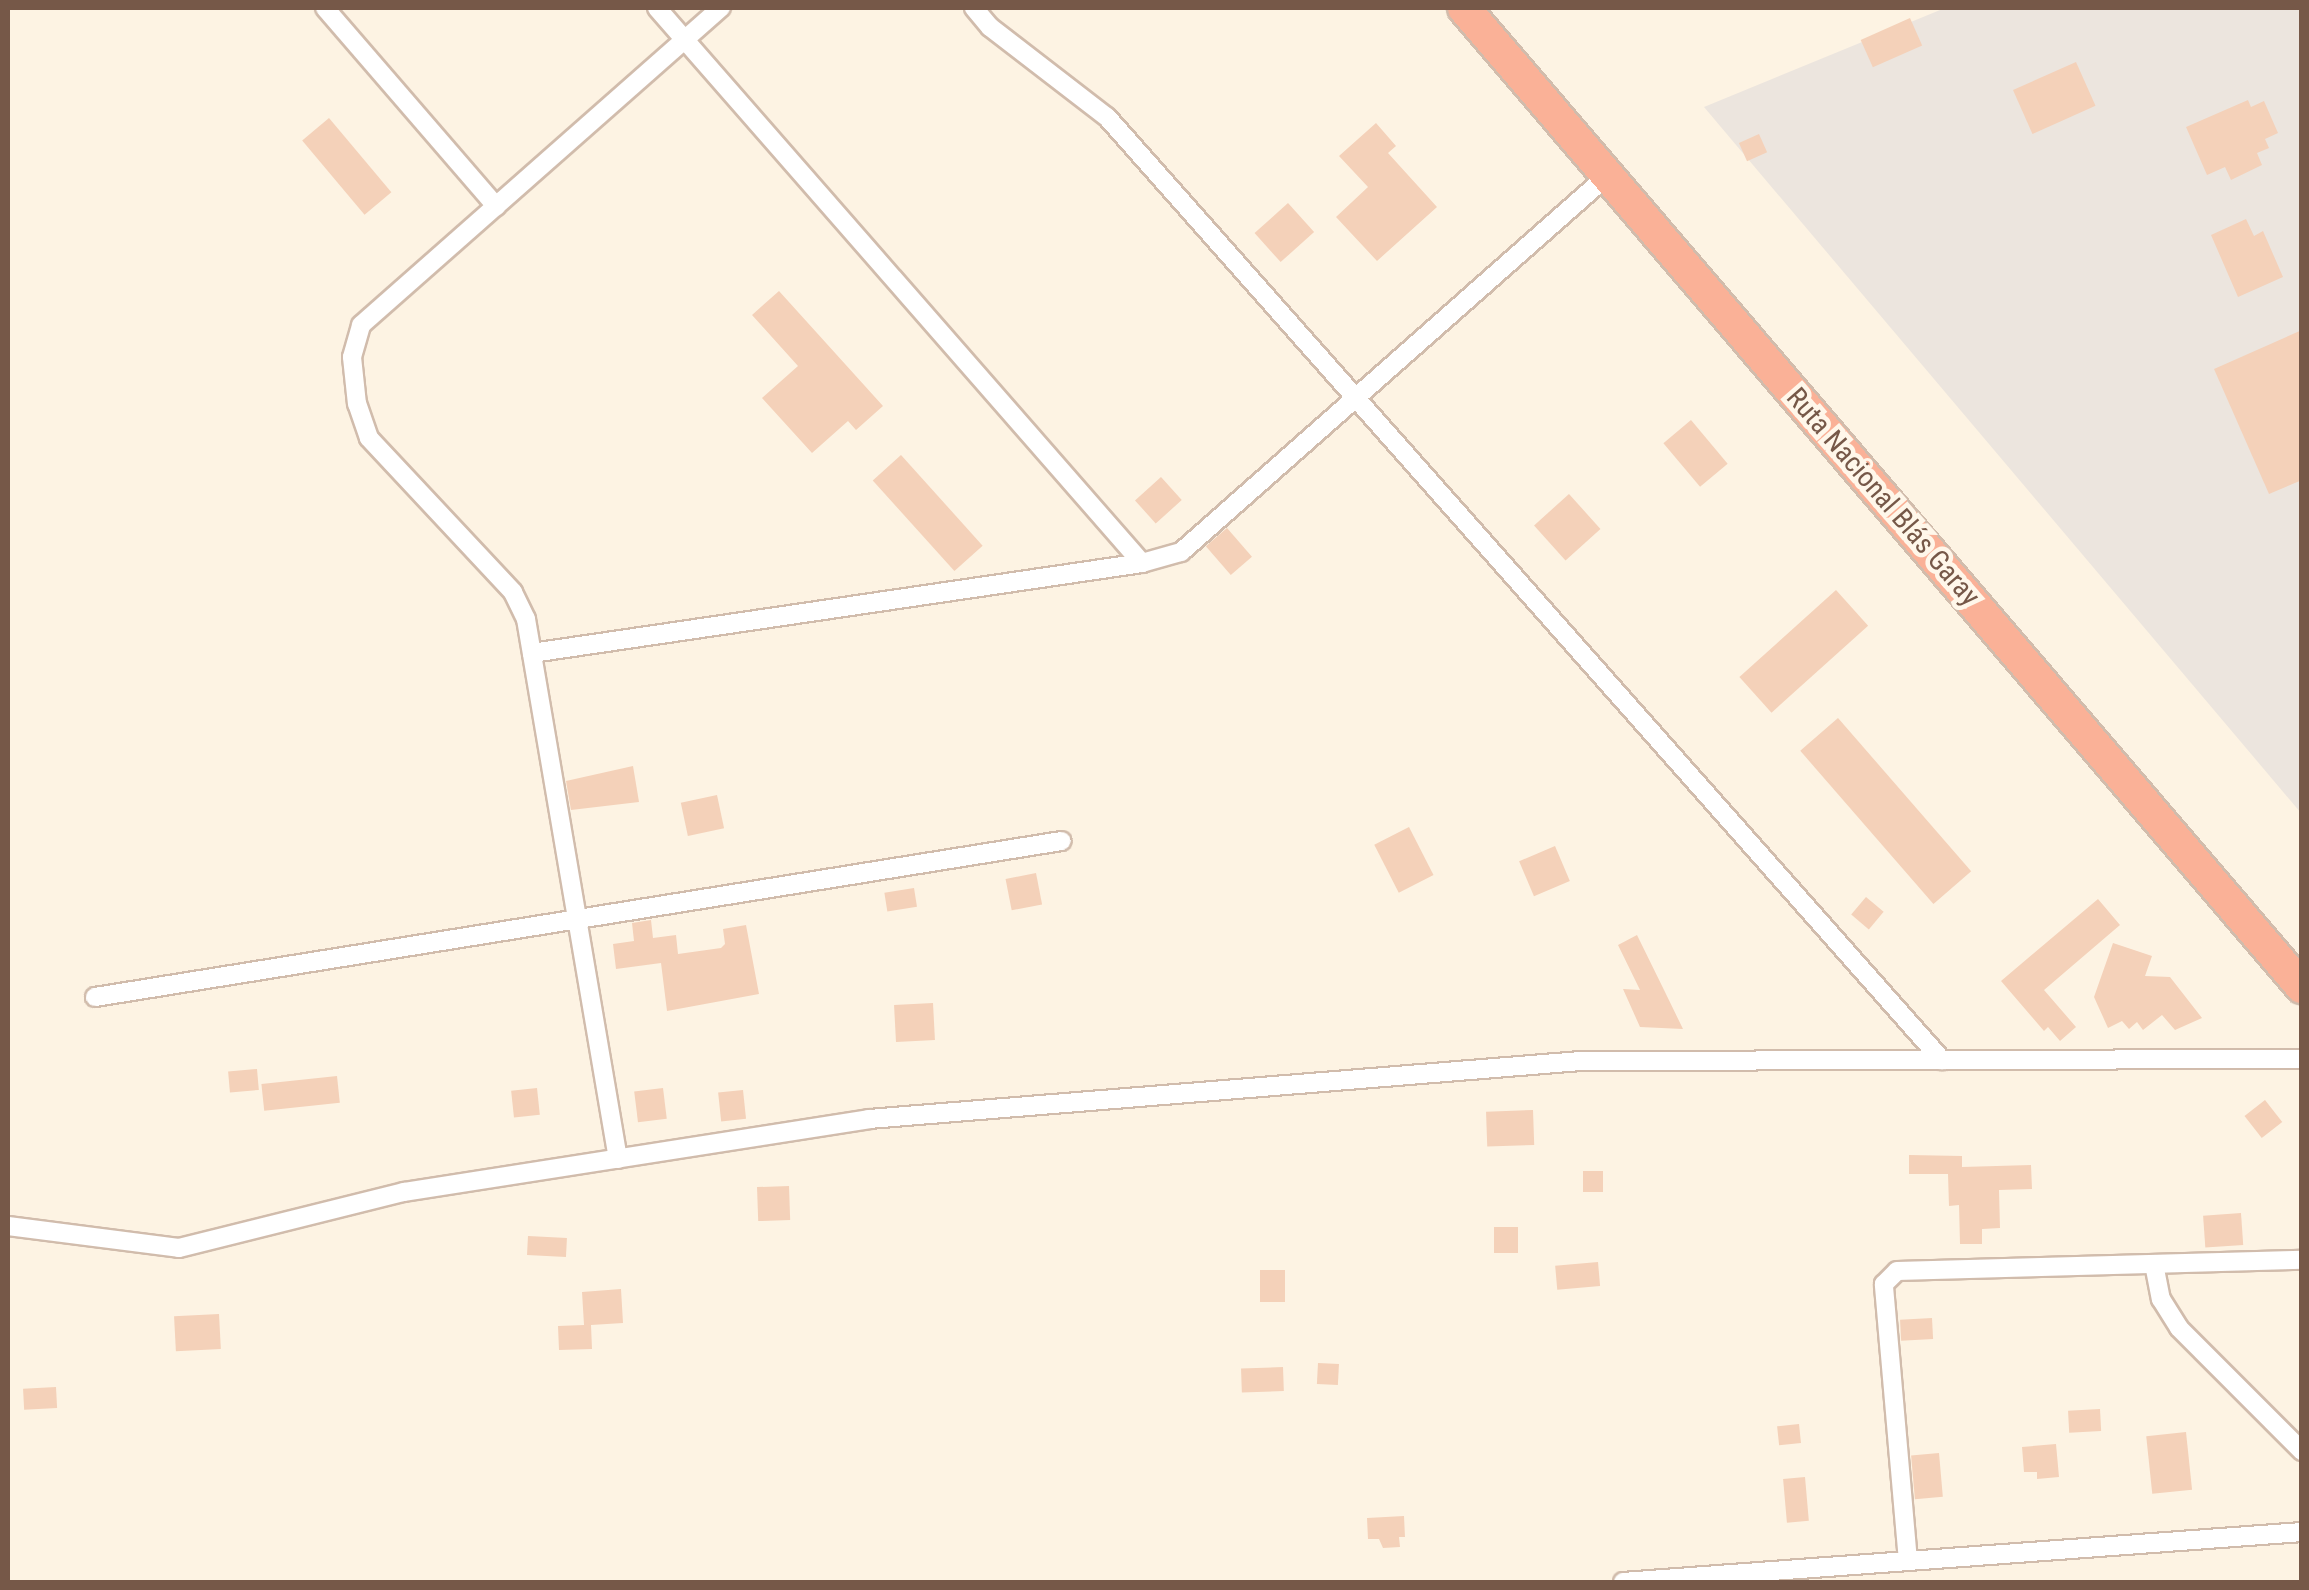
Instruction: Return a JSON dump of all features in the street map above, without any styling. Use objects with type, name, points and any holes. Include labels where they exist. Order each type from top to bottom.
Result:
[{"type":"highway","name":"Ruta Nacional Blás Garay","points":[[1464,8],[2302,987]]},
{"type":"street","points":[[326,8],[496,206]]},
{"type":"street","points":[[657,8],[1142,563]]},
{"type":"street","points":[[618,1159],[526,620],[513,592],[369,438],[357,404],[352,357],[361,325],[721,8]]},
{"type":"street","points":[[974,8],[990,27],[1107,117],[1942,1060]]},
{"type":"street","points":[[532,653],[1142,563],[1181,552],[1608,176]]},
{"type":"street","points":[[95,997],[1062,841]]},
{"type":"street","points":[[8,1226],[178,1248],[404,1192],[868,1119],[1580,1061],[2302,1058]]},
{"type":"street","points":[[1908,1561],[1884,1284],[1896,1272],[2302,1260]]},
{"type":"street","points":[[2154,1264],[2161,1300],[2179,1328],[2302,1451]]},
{"type":"street","points":[[1623,1582],[2302,1532]]},
{"type":"shaded area","points":[[1945,8],[2301,8],[2301,813],[1704,107]]},
{"type":"building","points":[[1910,18],[1922,45],[1873,67],[1861,40]]},
{"type":"building","points":[[2076,62],[2096,106],[2032,134],[2013,90]]},
{"type":"building","points":[[2248,100],[2251,107],[2264,101],[2278,133],[2265,139],[2269,148],[2257,153],[2262,165],[2231,180],[2225,167],[2207,175],[2186,127]]},
{"type":"building","points":[[329,118],[391,192],[365,215],[302,140]]},
{"type":"building","points":[[1376,123],[1396,146],[1388,153],[1437,207],[1377,261],[1336,217],[1368,187],[1339,156]]},
{"type":"building","points":[[1759,134],[1767,152],[1747,161],[1739,143]]},
{"type":"building","points":[[1288,203],[1314,232],[1281,262],[1255,233]]},
{"type":"building","points":[[2246,219],[2254,236],[2263,231],[2283,277],[2238,297],[2211,235]]},
{"type":"building","points":[[779,291],[883,406],[856,430],[848,421],[812,453],[762,398],[798,366],[752,315]]},
{"type":"building","points":[[2302,330],[2302,480],[2269,494],[2214,369]]},
{"type":"building","points":[[1691,420],[1728,464],[1700,487],[1663,443]]},
{"type":"building","points":[[901,455],[983,546],[954,571],[873,480]]},
{"type":"building","points":[[1161,477],[1182,500],[1156,523],[1135,500]]},
{"type":"building","points":[[1569,494],[1600,529],[1566,560],[1534,525]]},
{"type":"building","points":[[1227,528],[1252,557],[1231,575],[1206,546]]},
{"type":"building","points":[[1836,590],[1868,626],[1772,713],[1739,677]]},
{"type":"building","points":[[1838,718],[1971,871],[1933,904],[1800,751]]},
{"type":"building","points":[[633,766],[639,802],[571,810],[566,781]]},
{"type":"building","points":[[717,795],[724,828],[688,836],[681,803]]},
{"type":"building","points":[[1409,827],[1434,875],[1399,893],[1374,845]]},
{"type":"building","points":[[1555,846],[1570,881],[1534,896],[1519,861]]},
{"type":"building","points":[[1036,873],[1042,904],[1012,910],[1006,879]]},
{"type":"building","points":[[914,888],[917,907],[887,911],[884,893]]},
{"type":"building","points":[[1866,897],[1884,912],[1869,929],[1851,915]]},
{"type":"building","points":[[2098,899],[2120,925],[2044,990],[2076,1027],[2060,1041],[2048,1027],[2044,1031],[2001,981]]},
{"type":"building","points":[[651,920],[653,938],[676,935],[678,954],[721,948],[725,944],[723,929],[746,925],[759,994],[667,1011],[661,963],[616,969],[613,944],[634,941],[632,923]]},
{"type":"building","points":[[1637,935],[1683,1029],[1640,1027],[1623,989],[1640,990],[1618,945]]},
{"type":"building","points":[[2113,943],[2152,956],[2145,976],[2170,977],[2202,1018],[2175,1030],[2162,1015],[2143,1030],[2137,1022],[2129,1029],[2122,1021],[2108,1028],[2094,997]]},
{"type":"building","points":[[933,1003],[935,1040],[896,1042],[894,1005]]},
{"type":"building","points":[[257,1069],[259,1090],[230,1092],[228,1072]]},
{"type":"building","points":[[337,1076],[340,1103],[264,1111],[261,1084]]},
{"type":"building","points":[[537,1088],[540,1115],[514,1118],[511,1091]]},
{"type":"building","points":[[663,1088],[667,1119],[638,1122],[634,1092]]},
{"type":"building","points":[[743,1090],[746,1119],[721,1121],[718,1093]]},
{"type":"building","points":[[2265,1100],[2282,1122],[2262,1138],[2245,1116]]},
{"type":"building","points":[[1533,1110],[1534,1145],[1487,1147],[1486,1112]]},
{"type":"building","points":[[1909,1155],[1962,1156],[1962,1167],[2031,1165],[2032,1189],[1999,1190],[2000,1228],[1982,1229],[1982,1244],[1960,1244],[1959,1205],[1949,1206],[1948,1174],[1909,1174]]},
{"type":"building","points":[[1583,1171],[1603,1171],[1603,1192],[1583,1192]]},
{"type":"building","points":[[789,1186],[790,1220],[758,1221],[757,1187]]},
{"type":"building","points":[[2241,1213],[2243,1245],[2205,1248],[2203,1216]]},
{"type":"building","points":[[1494,1227],[1518,1227],[1518,1253],[1494,1253]]},
{"type":"building","points":[[528,1236],[567,1238],[566,1257],[527,1255]]},
{"type":"building","points":[[1598,1262],[1600,1286],[1557,1290],[1555,1266]]},
{"type":"building","points":[[1260,1270],[1285,1270],[1285,1302],[1260,1302]]},
{"type":"building","points":[[621,1289],[623,1323],[591,1325],[592,1349],[559,1350],[558,1326],[584,1325],[582,1292]]},
{"type":"building","points":[[219,1314],[221,1349],[176,1351],[174,1316]]},
{"type":"building","points":[[1932,1318],[1933,1339],[1901,1341],[1900,1320]]},
{"type":"building","points":[[1318,1363],[1339,1364],[1338,1385],[1317,1384]]},
{"type":"building","points":[[1283,1367],[1284,1391],[1242,1392],[1241,1368]]},
{"type":"building","points":[[56,1387],[57,1408],[24,1410],[23,1389]]},
{"type":"building","points":[[2100,1409],[2101,1431],[2069,1433],[2068,1411]]},
{"type":"building","points":[[1799,1424],[1801,1443],[1779,1445],[1777,1426]]},
{"type":"building","points":[[2186,1432],[2192,1490],[2152,1494],[2146,1436]]},
{"type":"building","points":[[2056,1444],[2059,1477],[2037,1479],[2037,1472],[2024,1472],[2022,1447]]},
{"type":"building","points":[[1939,1453],[1943,1497],[1915,1499],[1911,1455]]},
{"type":"building","points":[[1805,1477],[1809,1521],[1787,1523],[1783,1479]]},
{"type":"building","points":[[1404,1516],[1405,1537],[1399,1537],[1400,1547],[1383,1548],[1379,1539],[1368,1539],[1367,1518]]}]
